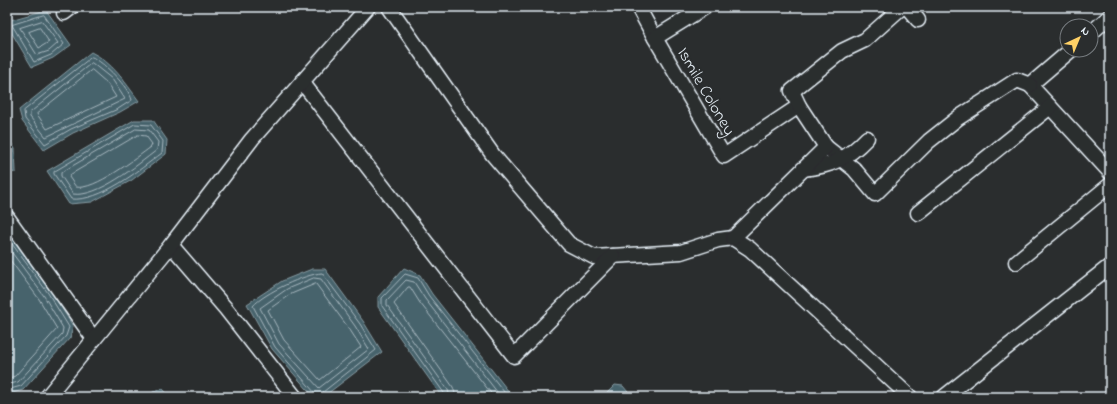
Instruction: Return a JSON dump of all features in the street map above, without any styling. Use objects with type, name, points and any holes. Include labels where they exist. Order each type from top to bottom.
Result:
[{"type":"street","points":[[47,397],[171,245],[252,139],[368,7]]},
{"type":"street","points":[[389,7],[493,155],[569,244],[594,257],[681,252],[718,240],[733,238],[826,147]]},
{"type":"street","points":[[638,7],[655,38]]},
{"type":"street","name":"Ismile Coloney","points":[[705,7],[655,38],[724,156],[799,106]]},
{"type":"street","points":[[902,7],[865,40],[842,51],[792,91],[799,106],[826,147],[854,169],[875,194],[929,141],[958,118],[1017,80],[1030,85],[1110,172]]},
{"type":"street","points":[[907,7],[918,20]]},
{"type":"street","points":[[1099,26],[1110,16]]},
{"type":"street","points":[[1030,85],[1062,58]]},
{"type":"street","points":[[302,82],[514,356],[613,256]]},
{"type":"street","points":[[918,213],[1050,107]]},
{"type":"street","points":[[803,170],[825,166],[855,151],[868,138]]},
{"type":"street","points":[[1016,262],[1110,185]]},
{"type":"street","points":[[7,217],[94,339]]},
{"type":"street","points":[[733,238],[750,249],[910,397]]},
{"type":"street","points":[[171,245],[226,309],[295,397]]},
{"type":"street","points":[[944,397],[1110,266]]},
{"type":"water","points":[[46,10],[71,45],[53,58],[32,67],[7,25],[7,21]]},
{"type":"water","points":[[91,52],[99,56],[112,67],[139,101],[120,112],[73,133],[44,150],[22,121],[19,110]]},
{"type":"water","points":[[134,120],[153,120],[167,140],[166,154],[132,180],[92,202],[69,204],[47,171]]},
{"type":"water","points":[[7,136],[15,149],[16,172],[7,173]]},
{"type":"water","points":[[7,230],[51,291],[73,326],[70,338],[23,390],[9,394],[7,393]]},
{"type":"water","points":[[404,268],[420,275],[432,294],[513,397],[442,397],[378,307],[378,297]]},
{"type":"water","points":[[312,269],[325,269],[363,321],[382,352],[323,397],[314,397],[272,349],[247,304],[282,281]]},
{"type":"water","points":[[615,385],[623,386],[632,397],[603,397]]},
{"type":"water","points":[[163,389],[170,397],[147,397],[153,392]]}]
